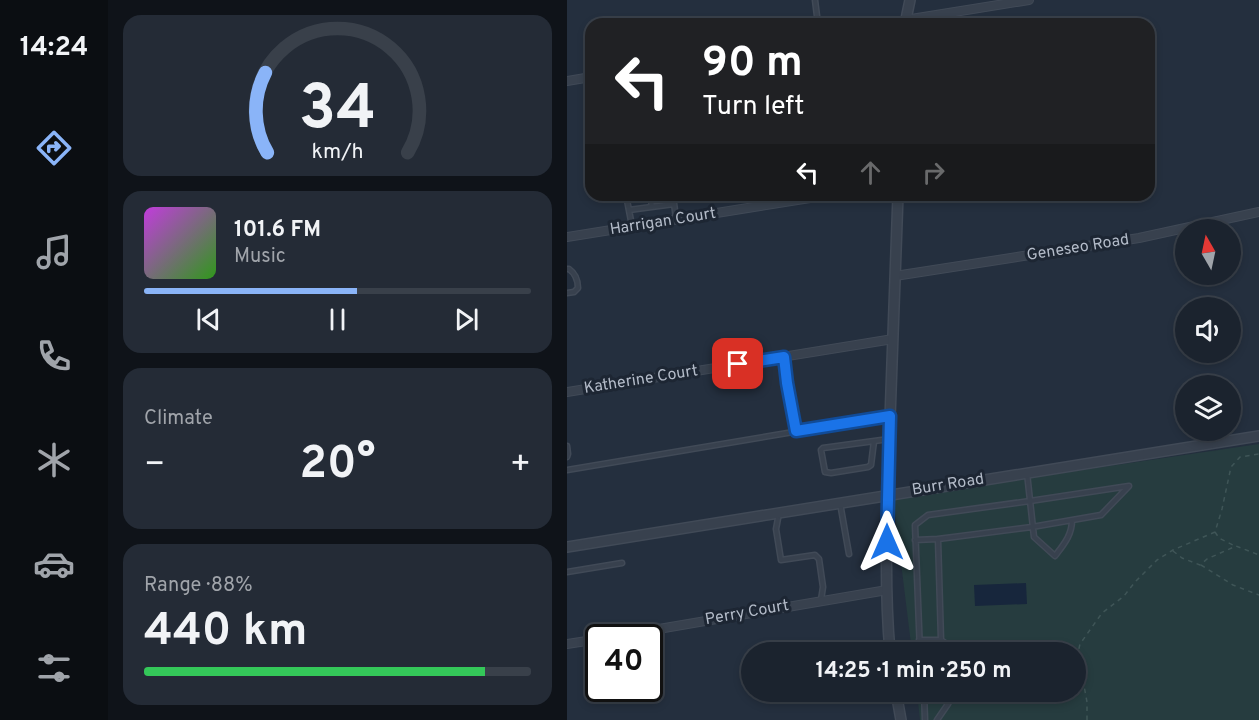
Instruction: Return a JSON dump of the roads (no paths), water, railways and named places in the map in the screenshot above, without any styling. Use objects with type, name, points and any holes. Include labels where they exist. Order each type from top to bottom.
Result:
[{"type":"street","points":[[906,18],[910,0]]},
{"type":"street","points":[[928,18],[1029,0]]},
{"type":"street","points":[[567,81],[585,78]]},
{"type":"street","name":"Harrigan Court","points":[[567,237],[792,201]]},
{"type":"street","points":[[889,642],[887,495],[898,201]]},
{"type":"street","name":"Geneseo Road","points":[[895,276],[1139,238],[1259,212]]},
{"type":"street","name":"Katherine Court","points":[[567,392],[893,339]]},
{"type":"street","name":"Burr Road","points":[[567,547],[1259,436]]},
{"type":"street","name":"Perry Court","points":[[663,628],[887,590]]},
{"type":"street","points":[[567,645],[585,642]]},
{"type":"street","points":[[898,702],[901,720]]},
{"type":"lane","points":[[815,0],[817,18]]},
{"type":"lane","points":[[627,201],[632,227]]},
{"type":"lane","points":[[651,201],[652,207]]},
{"type":"lane","points":[[674,201],[676,220]]},
{"type":"lane","points":[[629,210],[674,204]]},
{"type":"lane","points":[[567,269],[577,277],[578,284],[574,292],[567,293]]},
{"type":"lane","points":[[784,357],[796,431]]},
{"type":"lane","points":[[567,470],[890,416]]},
{"type":"lane","points":[[874,441],[869,467],[825,472],[821,450],[823,448],[874,441],[889,439]]},
{"type":"lane","points":[[567,446],[567,457]]},
{"type":"lane","points":[[1027,472],[1034,537],[1055,556],[1072,529],[1072,520]]},
{"type":"lane","points":[[915,540],[1032,527],[1101,515],[1128,486],[928,515],[915,525],[915,540],[919,640],[944,642]]},
{"type":"lane","points":[[840,502],[849,554]]},
{"type":"lane","points":[[779,512],[776,529],[781,560],[815,555],[819,559],[823,587],[821,600]]},
{"type":"lane","points":[[938,539],[941,640]]},
{"type":"lane","points":[[567,572],[622,563]]},
{"type":"lane","points":[[925,702],[926,718]]},
{"type":"lane","points":[[937,720],[948,702]]},
{"type":"water","points":[[1026,583],[1027,604],[975,606],[974,585]]}]
